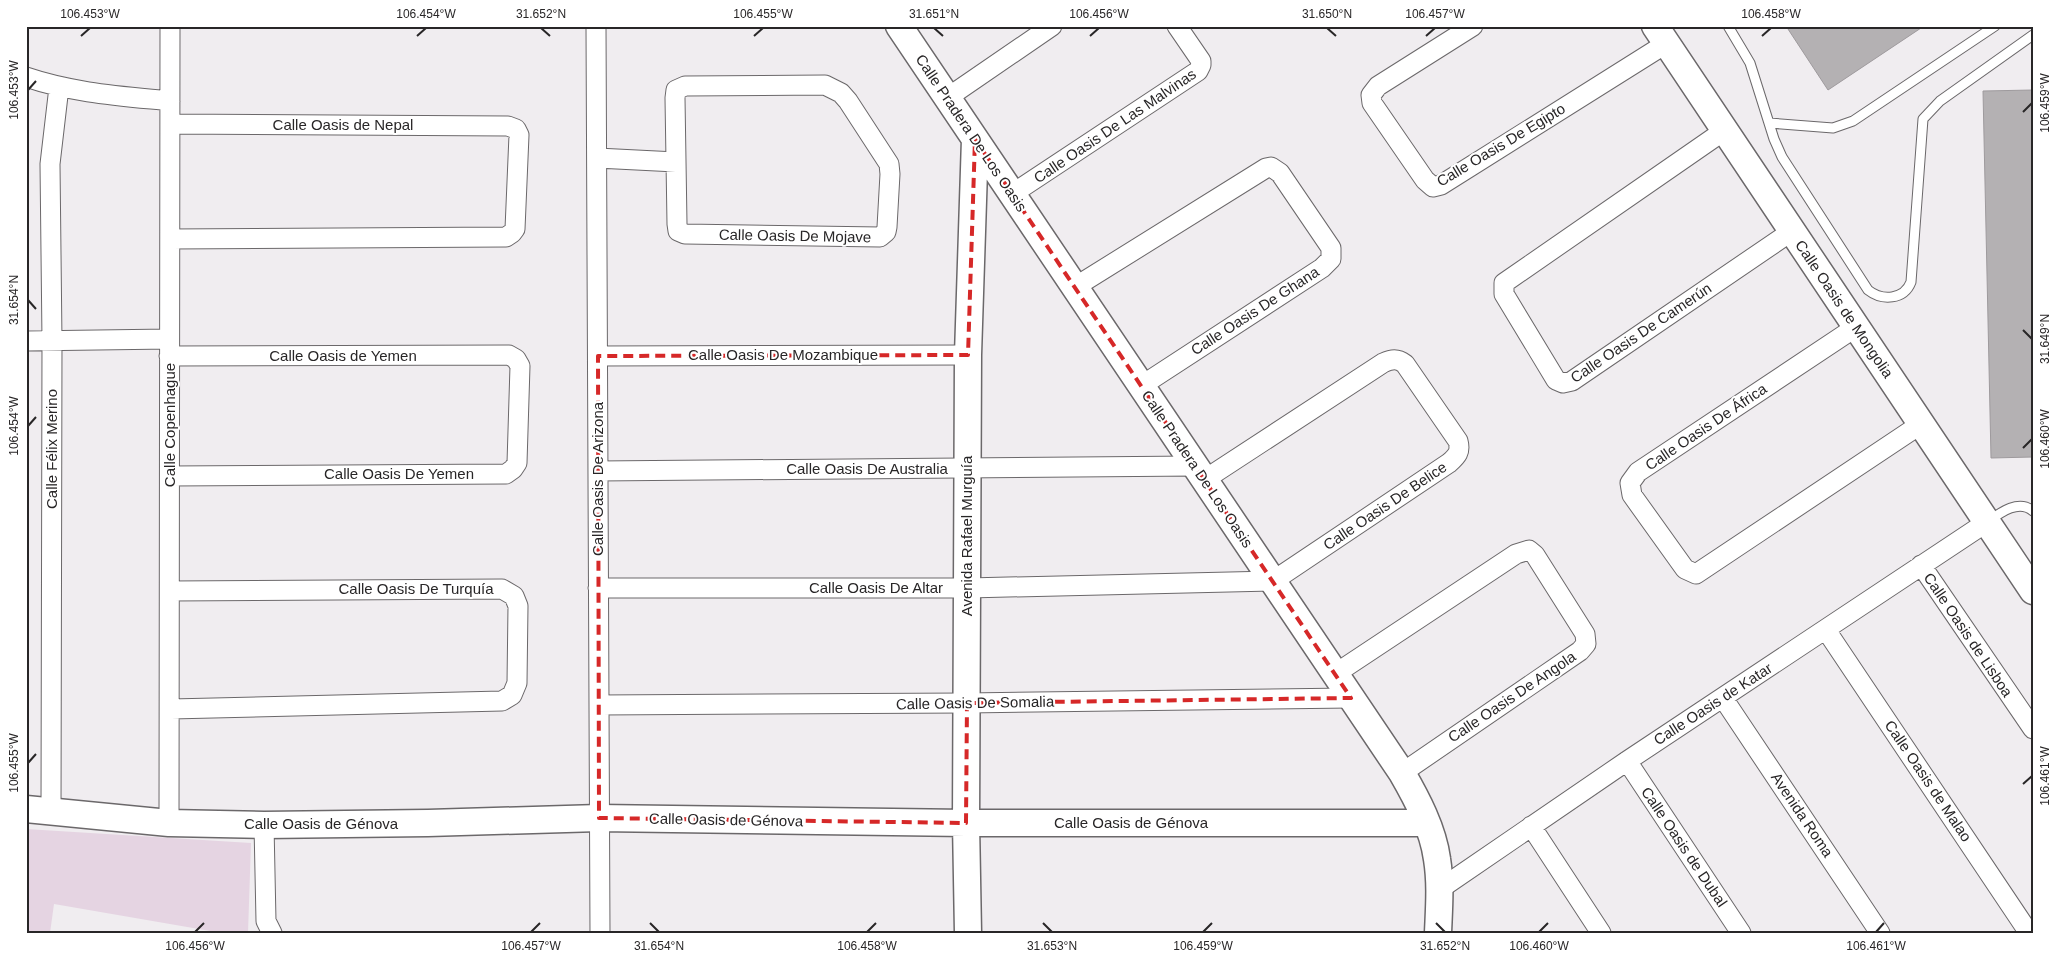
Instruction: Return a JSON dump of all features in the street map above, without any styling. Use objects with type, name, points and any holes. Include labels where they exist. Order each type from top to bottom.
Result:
[{"type":"street","name":"Calle Copenhague","points":[[169,823],[171,710],[170,26]]},
{"type":"street","name":"Calle Oasis De Arizona","points":[[596,26],[600,933]]},
{"type":"street","name":"Calle Pradera De Los Oasis","points":[[899,26],[1402,773],[1416,797],[1437,857],[1440,889],[1438,933]]},
{"type":"street","points":[[947,98],[1052,26]]},
{"type":"street","name":"Calle Oasis De Las Malvinas","points":[[1012,194],[1198,71],[1202,65],[1201,62],[1177,26]]},
{"type":"street","name":"Calle Oasis De Egipto","points":[[1472,26],[1378,86],[1372,95],[1372,103],[1425,180],[1433,187],[1441,185],[1661,35]]},
{"type":"street","name":"Calle Oasis de Mongolia","points":[[1661,35],[2033,591]]},
{"type":"street","points":[[26,77],[59,87],[89,92],[170,101]]},
{"type":"street","name":"Calle Oasis De Mojave","points":[[825,85],[841,94],[848,101],[889,164],[886,232],[880,236],[681,233],[677,229],[676,224],[676,162],[675,92],[679,87],[825,85]]},
{"type":"street","name":"Calle Félix Merino","points":[[39,810],[52,341],[50,164],[59,87]]},
{"type":"street","name":"Calle Oasis de Nepal","points":[[170,124],[499,126],[512,127],[516,129],[519,135],[515,229],[512,234],[506,237],[170,239]]},
{"type":"street","name":"Calle Oasis De Camerún","points":[[1725,130],[1504,283],[1504,294],[1556,380],[1563,383],[1572,381],[1792,231]]},
{"type":"street","name":"Avenida Rafael Murguía","points":[[968,933],[966,823],[967,468],[968,355],[975,138]]},
{"type":"street","points":[[596,158],[676,162]]},
{"type":"street","name":"Calle Oasis De Ghana","points":[[1075,287],[1266,168],[1271,167],[1280,173],[1332,248],[1331,259],[1322,268],[1141,386]]},
{"type":"street","name":"Calle Oasis De África","points":[[1856,327],[1638,472],[1630,483],[1632,495],[1685,569],[1696,574],[1921,424]]},
{"type":"street","name":"Calle Oasis de Yemen","points":[[26,341],[169,347],[509,356],[516,358]]},
{"type":"street","name":"Calle Oasis De Mozambique","points":[[598,356],[968,355]]},
{"type":"street","name":"Calle Oasis De Yemen","points":[[170,476],[506,474],[517,463],[520,366],[516,358]]},
{"type":"street","name":"Calle Oasis De Belice","points":[[1200,473],[1383,363],[1392,360],[1399,360],[1405,364],[1448,426],[1460,447],[1459,453],[1455,458],[1273,582]]},
{"type":"street","name":"Calle Oasis De Australia","points":[[598,471],[967,468],[1200,473]]},
{"type":"street","name":"Calle Oasis de Katar","points":[[1440,889],[1627,761],[1987,522]]},
{"type":"street","name":"Calle Oasis De Angola","points":[[1335,674],[1516,554],[1530,550],[1535,555],[1585,634],[1586,644],[1580,651],[1402,773]]},
{"type":"street","name":"Calle Oasis de Lisboa","points":[[1921,565],[2033,730]]},
{"type":"street","name":"Calle Oasis De Altar","points":[[598,588],[968,588],[1273,582]]},
{"type":"street","name":"Calle Oasis De Turquía","points":[[170,591],[502,589],[514,596],[518,606],[517,683],[512,695],[502,701],[171,710]]},
{"type":"street","name":"Calle Oasis de Malao","points":[[1826,630],[2029,933]]},
{"type":"street","name":"Calle Oasis De Somalia","points":[[599,705],[1352,698]]},
{"type":"street","name":"Avenida Roma","points":[[1723,698],[1880,933]]},
{"type":"street","name":"Calle Oasis de Dubal","points":[[1627,761],[1741,933]]},
{"type":"street","name":"Calle Oasis de Génova","points":[[39,810],[169,823],[264,825],[599,818],[966,823],[1426,823]]},
{"type":"street","points":[[264,825],[266,920],[272,933]]},
{"type":"street","points":[[1531,826],[1601,933]]},
{"type":"lane","points":[[1728,26],[1750,64],[1782,157],[1868,290],[1879,297],[1900,295],[1907,290],[1912,282],[1922,119],[1940,101],[2033,35]]},
{"type":"lane","points":[[1769,123],[1833,128],[1853,121],[1995,26]]},
{"type":"lane","points":[[1987,522],[2005,510],[2020,506],[2028,507],[2033,511]]},
{"type":"highlighted area","points":[[975,139],[1351,698],[967,703],[966,823],[599,818],[598,356],[968,355]]},
{"type":"shaded area","points":[[26,829],[251,843],[248,933],[222,933],[54,904],[50,933],[26,933]]},
{"type":"building","points":[[1786,26],[1924,26],[1828,90]]},
{"type":"building","points":[[2033,90],[2033,457],[1991,458],[1983,91]]}]
